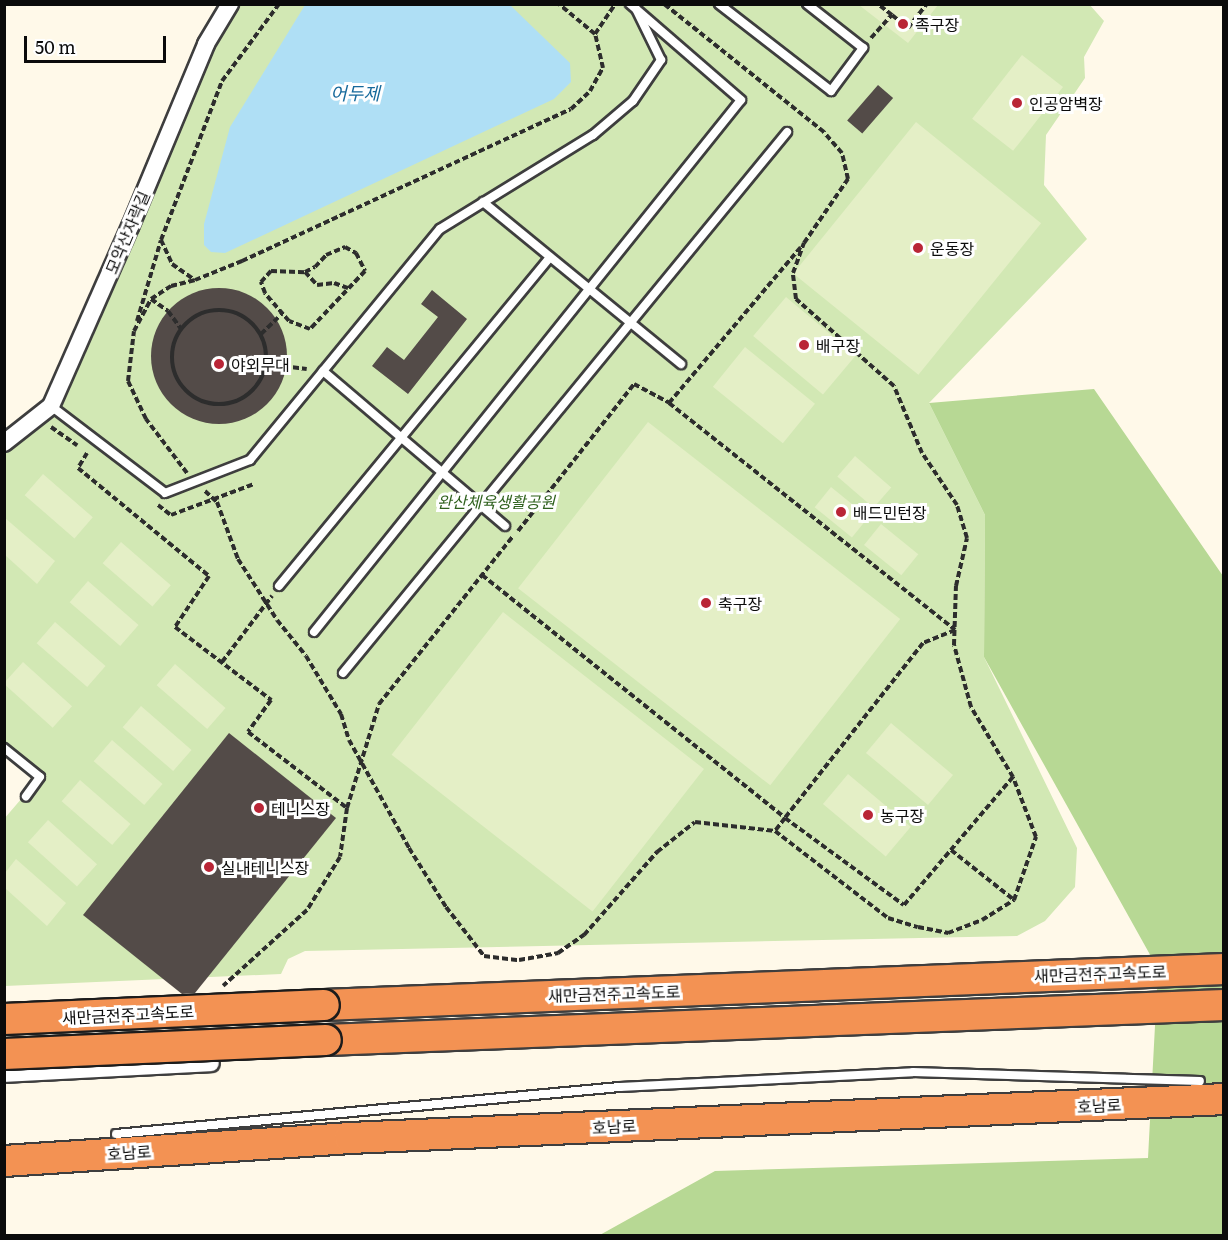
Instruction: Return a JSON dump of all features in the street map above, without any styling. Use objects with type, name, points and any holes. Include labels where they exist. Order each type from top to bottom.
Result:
[{"type":"highway","name":"새만금전주고속도로","points":[[4,1019],[1224,969]]},
{"type":"highway","name":"새만금전주고속도로","points":[[4,1054],[1224,1005]]},
{"type":"highway","name":"호남로","points":[[4,1140],[1212,1081]]},
{"type":"highway","name":"호남로","points":[[4,1161],[350,1138],[1224,1099]]},
{"type":"street","name":"모악산자락길","points":[[4,443],[51,406],[130,227],[206,44],[230,4]]},
{"type":"street","points":[[4,1074],[211,1063]]},
{"type":"lane","points":[[719,4],[831,91],[863,48],[807,4]]},
{"type":"lane","points":[[51,406],[165,493],[250,460],[440,229],[593,135],[633,100],[661,60],[633,7]]},
{"type":"lane","points":[[314,632],[741,100],[633,7]]},
{"type":"lane","points":[[343,673],[787,132]]},
{"type":"lane","points":[[483,202],[681,364]]},
{"type":"lane","points":[[279,586],[550,257]]},
{"type":"lane","points":[[322,372],[505,526]]},
{"type":"lane","points":[[4,748],[40,777],[26,796]]},
{"type":"path","points":[[279,4],[222,81],[161,240],[134,332],[128,381],[146,419],[194,482],[217,502],[238,559],[277,620],[306,656],[341,714],[349,740],[421,868],[446,907],[484,956],[519,960],[558,953],[584,935],[657,852],[695,822],[775,831],[888,918],[918,927],[948,933],[982,920],[1014,900],[1036,837],[1013,777],[971,707],[954,645],[956,586],[967,538],[957,505],[922,453],[894,386],[796,299],[793,273],[804,243]]},
{"type":"path","points":[[134,332],[151,299],[171,286],[195,280],[242,261],[571,109],[590,91],[603,68],[595,34],[559,4]]},
{"type":"path","points":[[595,34],[615,4]]},
{"type":"path","points":[[664,4],[824,132],[842,153],[848,179],[804,243],[669,403]]},
{"type":"path","points":[[878,4],[908,28],[927,4]]},
{"type":"path","points":[[863,48],[892,15]]},
{"type":"path","points":[[161,240],[172,264],[195,280]]},
{"type":"path","points":[[345,248],[356,253],[365,271],[310,329],[289,321],[265,293],[261,282],[271,271],[305,272],[315,267],[326,255],[345,248]]},
{"type":"path","points":[[305,272],[317,285],[333,283],[348,288]]},
{"type":"path","points":[[151,299],[168,311],[181,329]]},
{"type":"path","points":[[221,309],[244,316],[261,334],[266,349],[266,364],[262,378],[253,390],[241,399],[227,404],[212,404],[186,391],[177,379],[172,363],[172,347],[181,329],[190,319],[204,311],[221,309]]},
{"type":"path","points":[[261,334],[282,314]]},
{"type":"path","points":[[266,364],[322,372]]},
{"type":"path","points":[[222,988],[307,910],[340,857],[347,808],[379,704],[634,384],[669,403],[954,630]]},
{"type":"path","points":[[87,453],[78,468],[208,576],[174,627],[271,699],[248,732],[347,808]]},
{"type":"path","points":[[482,574],[785,818],[904,905],[1013,777]]},
{"type":"path","points":[[222,662],[279,586]]},
{"type":"path","points":[[775,831],[923,643],[954,630]]},
{"type":"path","points":[[951,850],[1014,900]]},
{"type":"green space","name":"완산체육생활공원","points":[[1089,4],[1104,21],[1084,57],[1085,78],[1046,135],[1044,185],[1087,239],[929,403],[985,515],[984,657],[1077,848],[1075,887],[1045,921],[1017,936],[305,951],[288,959],[281,974],[5,986],[4,819],[40,777],[5,748],[5,443],[51,406],[230,5]]},
{"type":"green space","name":"족구장","points":[[859,5],[938,5],[908,43]]},
{"type":"green space","name":"인공암벽장","points":[[1022,55],[1063,87],[1013,151],[972,119]]},
{"type":"green space","name":"운동장","points":[[916,122],[1041,223],[918,375],[793,274]]},
{"type":"green space","name":"배구장","points":[[786,297],[856,355],[823,395],[753,336]]},
{"type":"green space","name":"배구장","points":[[745,347],[815,404],[783,443],[713,387]]},
{"type":"green space","points":[[1094,389],[1223,576],[1223,1235],[598,1236],[715,1171],[1148,1158],[1158,969],[984,657],[985,515],[929,403]]},
{"type":"green space","name":"축구장","points":[[648,422],[900,619],[770,785],[518,588]]},
{"type":"green space","name":"배드민턴장","points":[[855,456],[891,487],[874,508],[837,476]]},
{"type":"green space","points":[[43,474],[93,517],[74,538],[25,495]]},
{"type":"green space","name":"배드민턴장","points":[[831,487],[868,517],[852,537],[815,507]]},
{"type":"green space","points":[[5,518],[55,561],[37,584],[5,555]]},
{"type":"green space","name":"배드민턴장","points":[[881,524],[918,554],[901,575],[864,545]]},
{"type":"green space","points":[[121,542],[171,585],[152,606],[103,563]]},
{"type":"green space","points":[[88,581],[139,625],[120,646],[70,602]]},
{"type":"green space","points":[[503,612],[704,769],[593,912],[392,755]]},
{"type":"green space","points":[[55,622],[106,666],[87,687],[37,643]]},
{"type":"green space","points":[[23,662],[72,706],[53,728],[4,684]]},
{"type":"green space","points":[[175,664],[226,708],[207,729],[157,685]]},
{"type":"green space","points":[[141,706],[192,750],[173,771],[123,727]]},
{"type":"green space","name":"농구장","points":[[891,723],[953,775],[928,805],[866,753]]},
{"type":"green space","points":[[112,740],[163,784],[144,805],[94,761]]},
{"type":"green space","name":"농구장","points":[[848,774],[911,827],[886,857],[823,804]]},
{"type":"green space","points":[[80,780],[131,824],[112,845],[62,801]]},
{"type":"green space","points":[[48,820],[97,864],[77,886],[28,842]]},
{"type":"green space","points":[[16,859],[66,903],[47,926],[5,888],[5,873]]},
{"type":"water","name":"어두제","points":[[305,5],[510,5],[570,63],[571,82],[554,99],[225,253],[211,252],[204,245],[204,224],[230,127]]},
{"type":"building","points":[[878,85],[893,98],[862,134],[847,120]]},
{"type":"building","name":"야외무대","points":[[219,288],[245,293],[267,308],[282,330],[287,356],[282,382],[267,404],[245,419],[219,424],[193,419],[171,404],[156,382],[151,356],[156,330],[171,308],[193,293]]},
{"type":"building","points":[[432,290],[467,319],[408,394],[372,366],[387,347],[404,360],[438,317],[421,304]]},
{"type":"building","name":"실내테니스장","points":[[229,733],[336,818],[195,993],[182,994],[83,915]]},
{"type":"place","name":"족구장","points":[[903,24]]},
{"type":"place","name":"인공암벽장","points":[[1017,103]]},
{"type":"place","name":"운동장","points":[[918,248]]},
{"type":"place","name":"배구장","points":[[804,345]]},
{"type":"place","name":"야외무대","points":[[219,364]]},
{"type":"place","name":"배드민턴장","points":[[841,512]]},
{"type":"place","name":"축구장","points":[[706,603]]},
{"type":"place","name":"테니스장","points":[[259,808]]},
{"type":"place","name":"농구장","points":[[868,815]]},
{"type":"place","name":"실내테니스장","points":[[209,867]]}]
